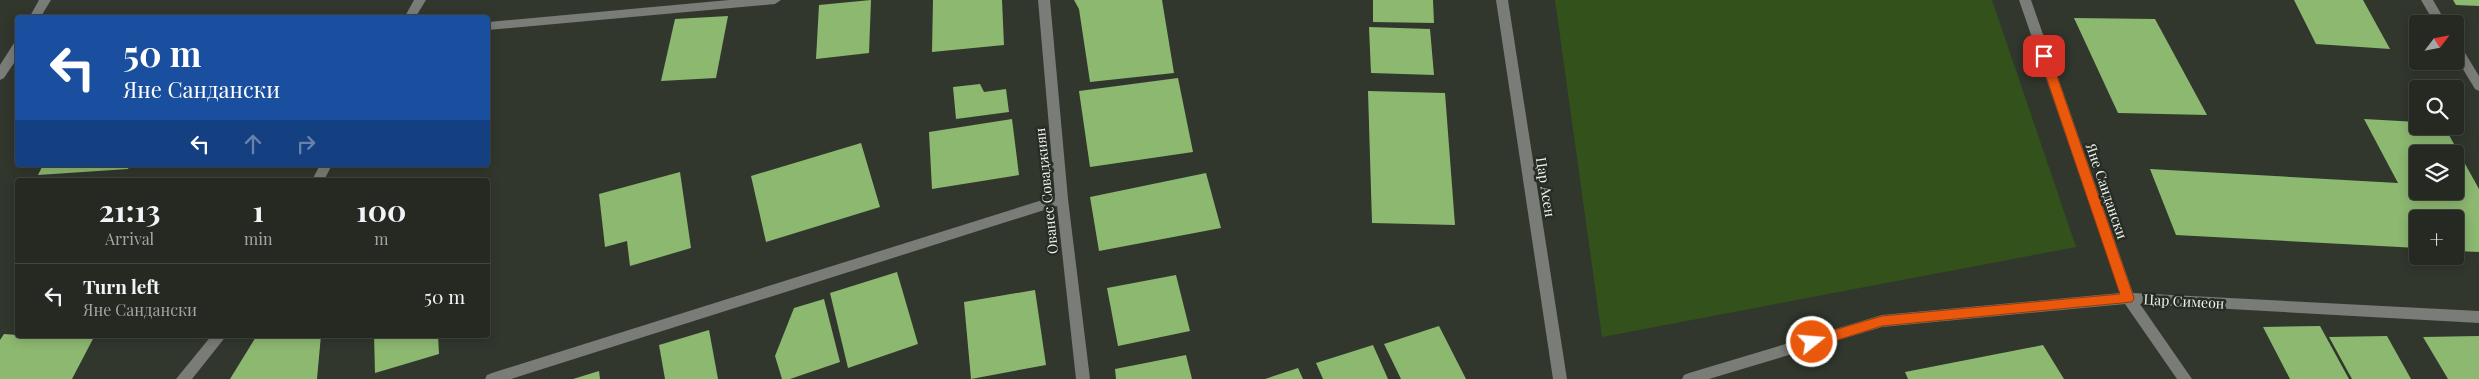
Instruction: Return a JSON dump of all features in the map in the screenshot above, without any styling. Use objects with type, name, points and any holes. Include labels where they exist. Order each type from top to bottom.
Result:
[{"type":"street","points":[[36,15],[45,0]]},
{"type":"street","points":[[411,15],[420,0]]},
{"type":"street","points":[[490,26],[775,0]]},
{"type":"street","name":"Ованес Соваджиян","points":[[1044,0],[1062,199],[1083,379]]},
{"type":"street","name":"Цар Асен","points":[[1502,0],[1560,379]]},
{"type":"street","name":"Яне Сандански","points":[[2025,0],[2128,298],[2185,379]]},
{"type":"street","points":[[2427,0],[2436,15]]},
{"type":"street","points":[[0,75],[15,51]]},
{"type":"street","points":[[2464,61],[2479,86]]},
{"type":"street","points":[[492,379],[1062,199]]},
{"type":"street","name":"Цар Симеон","points":[[1689,379],[1882,321],[2128,298],[2479,317]]},
{"type":"street","points":[[183,379],[217,338]]},
{"type":"green space","points":[[1555,0],[1992,0],[2076,247],[1602,337]]},
{"type":"building","points":[[871,0],[869,53],[816,59],[819,5]]},
{"type":"building","points":[[933,0],[1002,0],[1004,45],[932,52]]},
{"type":"building","points":[[1074,0],[1162,0],[1174,73],[1090,82],[1079,9]]},
{"type":"building","points":[[1373,0],[1433,0],[1434,23],[1373,22]]},
{"type":"building","points":[[2294,0],[2363,0],[2390,49],[2316,44]]},
{"type":"building","points":[[2453,0],[2479,0],[2479,6],[2456,5]]},
{"type":"building","points":[[728,16],[716,78],[661,81],[675,19]]},
{"type":"building","points":[[2074,18],[2155,19],[2207,115],[2118,113]]},
{"type":"building","points":[[1369,27],[1430,29],[1434,75],[1371,73]]},
{"type":"building","points":[[1178,78],[1193,152],[1090,167],[1079,91]]},
{"type":"building","points":[[980,84],[984,92],[1006,89],[1009,112],[956,119],[953,87]]},
{"type":"building","points":[[1368,91],[1445,93],[1455,225],[1372,223]]},
{"type":"building","points":[[1012,119],[1019,175],[932,189],[929,132]]},
{"type":"building","points":[[2364,119],[2409,122],[2409,135],[2449,135],[2455,145],[2409,145],[2409,200],[2464,200],[2464,162],[2479,189],[2479,252],[2464,251],[2464,210],[2409,210],[2409,248],[2176,235],[2150,169],[2398,183]]},
{"type":"building","points":[[861,143],[880,207],[766,242],[751,176]]},
{"type":"building","points":[[42,167],[129,167],[128,169],[38,175]]},
{"type":"building","points":[[680,172],[691,248],[630,266],[627,241],[605,247],[599,194]]},
{"type":"building","points":[[1206,173],[1221,228],[1099,251],[1090,197]]},
{"type":"building","points":[[897,272],[918,344],[848,368],[830,293]]},
{"type":"building","points":[[1176,275],[1190,331],[1118,346],[1107,288]]},
{"type":"building","points":[[1035,290],[1046,365],[971,379],[964,302]]},
{"type":"building","points":[[824,299],[840,362],[790,379],[782,379],[775,356],[794,308]]},
{"type":"building","points":[[1439,326],[1466,379],[1401,379],[1384,344]]},
{"type":"building","points":[[2320,326],[2349,379],[2290,379],[2263,327]]},
{"type":"building","points":[[709,330],[718,379],[665,379],[659,345]]},
{"type":"building","points":[[4,334],[15,335],[15,338],[93,338],[72,379],[0,379],[0,340]]},
{"type":"building","points":[[2387,336],[2411,379],[2352,379],[2329,337]]},
{"type":"building","points":[[2479,336],[2479,379],[2448,379],[2423,337]]},
{"type":"building","points":[[255,338],[321,338],[317,379],[230,379]]},
{"type":"building","points":[[374,338],[438,338],[439,354],[375,373]]},
{"type":"building","points":[[1373,345],[1388,379],[1323,379],[1316,363]]},
{"type":"building","points":[[2043,345],[2064,379],[1908,379],[1905,372]]},
{"type":"building","points":[[1186,355],[1192,379],[1116,379],[1115,369]]},
{"type":"building","points":[[1298,368],[1303,379],[1265,379]]},
{"type":"building","points":[[599,371],[600,379],[573,379]]},
{"type":"route","points":[[1812,342],[1882,321],[2128,298],[2044,56]]}]
